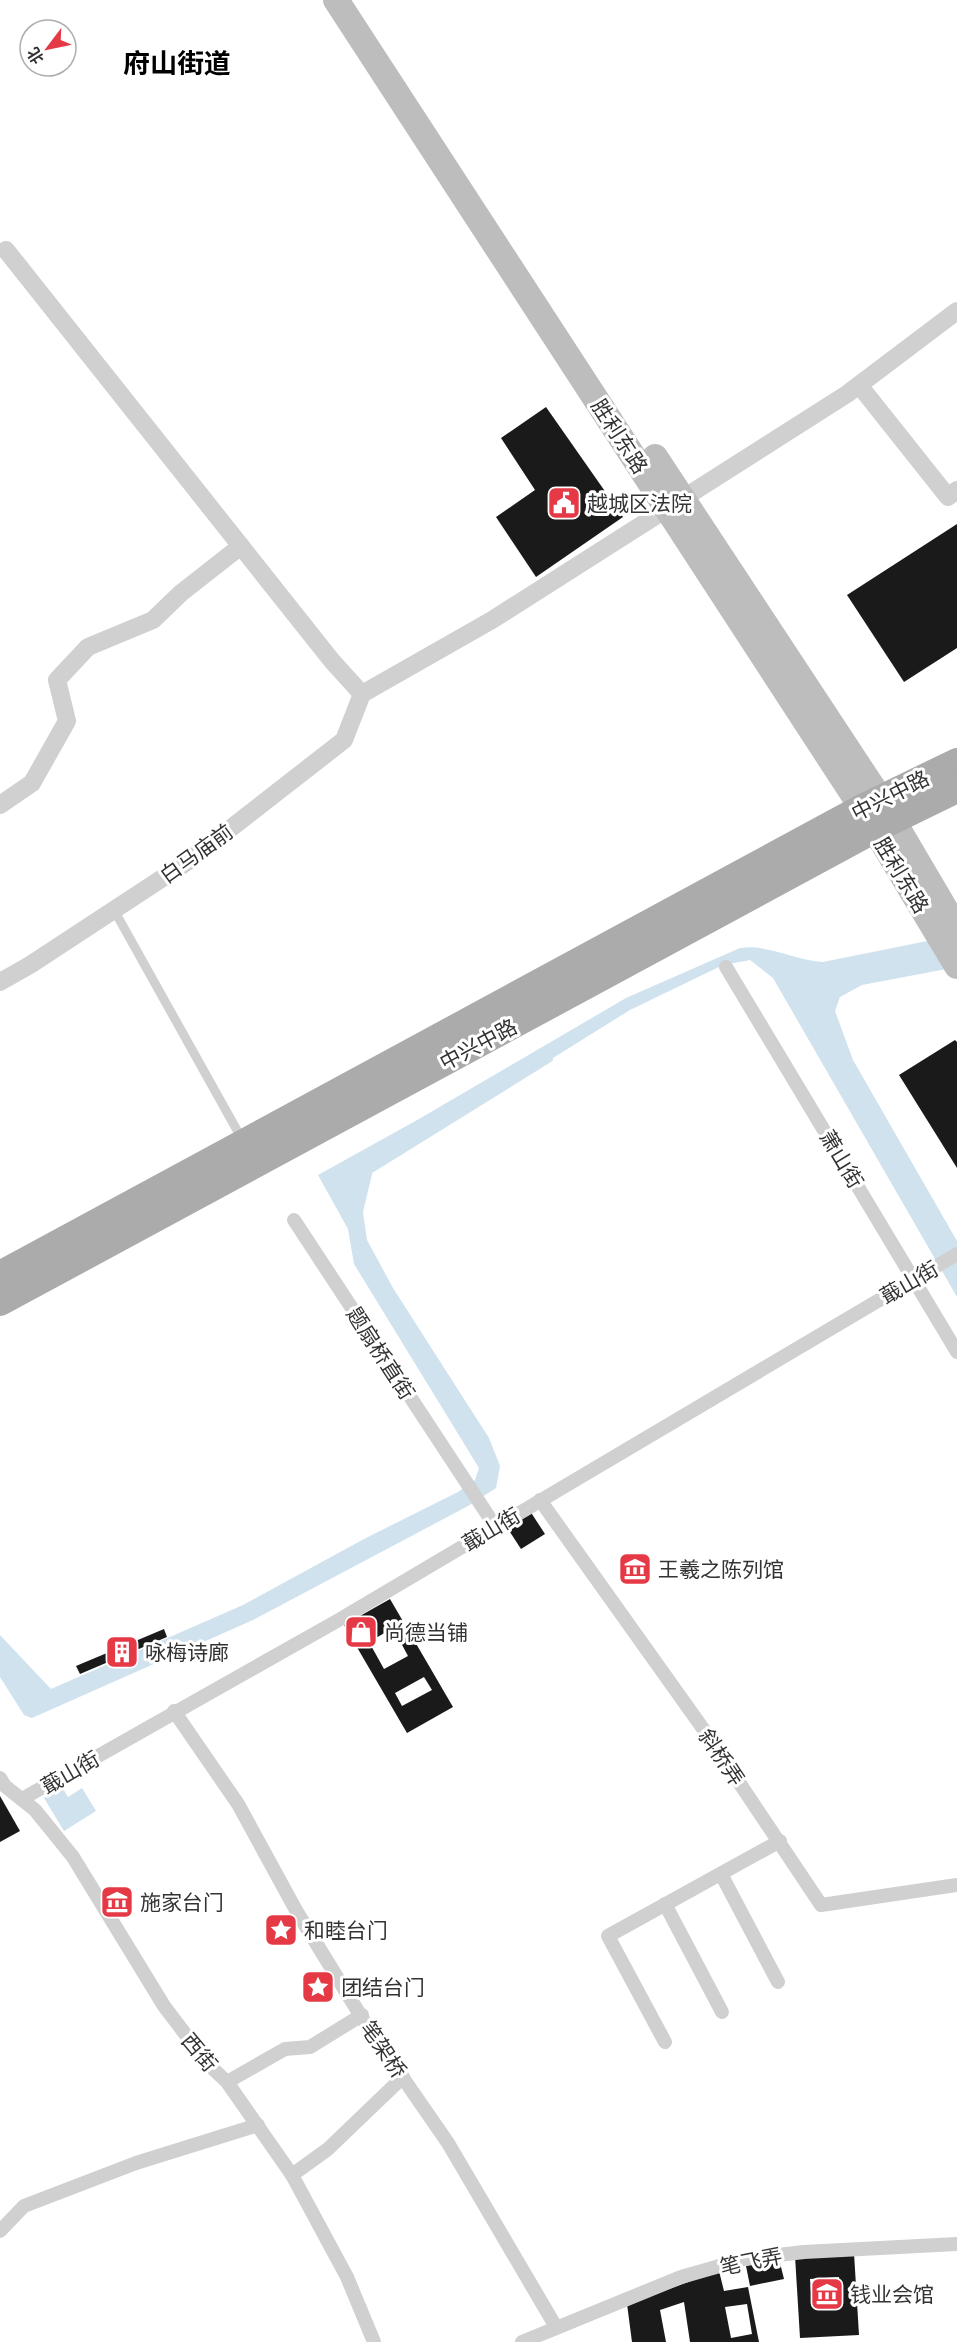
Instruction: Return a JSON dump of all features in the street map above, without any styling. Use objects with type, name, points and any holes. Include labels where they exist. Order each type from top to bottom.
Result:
[{"type":"main road","name":"胜利东路","points":[[336,0],[674,502]]},
{"type":"main road","name":"胜利东路","points":[[352,0],[674,502],[878,814],[950,936],[957,966]]},
{"type":"main road","name":"中兴中路","points":[[0,1302],[878,814],[957,762]]},
{"type":"main road","name":"中兴中路","points":[[0,1275],[244,1143],[878,814],[957,789]]},
{"type":"street","points":[[6,250],[332,661],[363,694],[492,620],[859,385],[957,311]]},
{"type":"street","points":[[859,385],[948,496],[957,490]]},
{"type":"street","points":[[0,805],[32,783],[67,721],[57,681],[88,647],[153,620],[181,593],[241,546]]},
{"type":"street","name":"白马庙前","points":[[0,982],[190,861],[344,740],[363,694]]},
{"type":"street","name":"萧山街","points":[[726,967],[920,1276],[957,1352]]},
{"type":"street","name":"题扇桥直街","points":[[294,1220],[495,1526]]},
{"type":"street","name":"蕺山街","points":[[22,1799],[174,1711],[337,1621],[957,1254]]},
{"type":"street","name":"斜桥弄","points":[[540,1500],[780,1840],[821,1905],[957,1885]]},
{"type":"street","name":"笔架桥","points":[[174,1711],[238,1804],[297,1912],[362,2015],[448,2143],[556,2327]]},
{"type":"street","name":"西街","points":[[0,1778],[5,1786],[35,1810],[73,1857],[164,2006],[208,2064],[227,2082],[292,2175],[346,2277],[374,2342]]},
{"type":"street","points":[[665,2042],[608,1936],[780,1840]]},
{"type":"street","points":[[720,1874],[778,1982]]},
{"type":"street","points":[[665,1904],[722,2012]]},
{"type":"street","points":[[227,2082],[285,2049],[310,2047],[362,2015]]},
{"type":"street","points":[[292,2175],[328,2149],[403,2077]]},
{"type":"street","points":[[0,2231],[24,2206],[136,2163],[258,2125]]},
{"type":"street","name":"笔飞弄","points":[[522,2342],[681,2277],[744,2259],[804,2252],[957,2244]]},
{"type":"lane","points":[[114,910],[244,1143]]},
{"type":"water","points":[[957,935],[957,967],[862,985],[840,997],[835,1011],[853,1060],[957,1241],[957,1297],[773,978],[750,960],[723,965],[630,1010],[373,1170],[363,1212],[367,1240],[393,1288],[489,1438],[500,1466],[496,1488],[468,1506],[253,1620],[32,1718],[24,1715],[0,1677],[0,1635],[51,1689],[243,1605],[364,1539],[458,1492],[475,1480],[479,1468],[354,1264],[348,1229],[318,1175],[626,998],[740,948],[761,948],[823,962]]},
{"type":"water","points":[[62,1787],[68,1797],[82,1788],[96,1811],[64,1831],[44,1798]]},
{"type":"building","name":"越城区法院","points":[[546,407],[623,517],[536,577],[496,517],[535,490],[501,438]]},
{"type":"building","points":[[957,524],[957,648],[904,682],[847,595]]},
{"type":"building","points":[[955,1040],[957,1042],[957,1168],[899,1075]]},
{"type":"building","points":[[530,1511],[545,1534],[521,1549],[506,1526]]},
{"type":"building","points":[[390,1599],[453,1707],[407,1733],[344,1625]],"holes":[[[393,1628],[408,1656],[384,1669],[369,1642]],[[424,1677],[432,1690],[402,1706],[395,1693]]]},
{"type":"building","name":"咏梅诗廊","points":[[164,1629],[167,1637],[80,1674],[76,1666]]},
{"type":"building","points":[[0,1796],[20,1831],[0,1842]]},
{"type":"building","points":[[854,2253],[859,2335],[800,2338],[795,2256]],"holes":[[[839,2277],[841,2304],[812,2306],[810,2279]]]},
{"type":"building","points":[[779,2259],[784,2279],[750,2286],[746,2266]]},
{"type":"building","points":[[719,2271],[724,2291],[748,2287],[759,2342],[690,2342],[684,2302],[660,2310],[666,2342],[632,2342],[627,2304]],"holes":[[[747,2304],[752,2334],[731,2338],[725,2307]]]},
{"type":"waterway","points":[[373,1169],[550,1059]]},
{"type":"place","name":"越城区法院","points":[[564,503]]},
{"type":"place","name":"王羲之陈列馆","points":[[635,1569]]},
{"type":"place","name":"尚德当铺","points":[[361,1632]]},
{"type":"place","name":"咏梅诗廊","points":[[122,1652]]},
{"type":"place","name":"施家台门","points":[[117,1902]]},
{"type":"place","name":"和睦台门","points":[[281,1930]]},
{"type":"place","name":"团结台门","points":[[318,1987]]},
{"type":"place","name":"钱业会馆","points":[[827,2294]]},
{"type":"district","name":"府山街道","points":[[177,62]]}]
